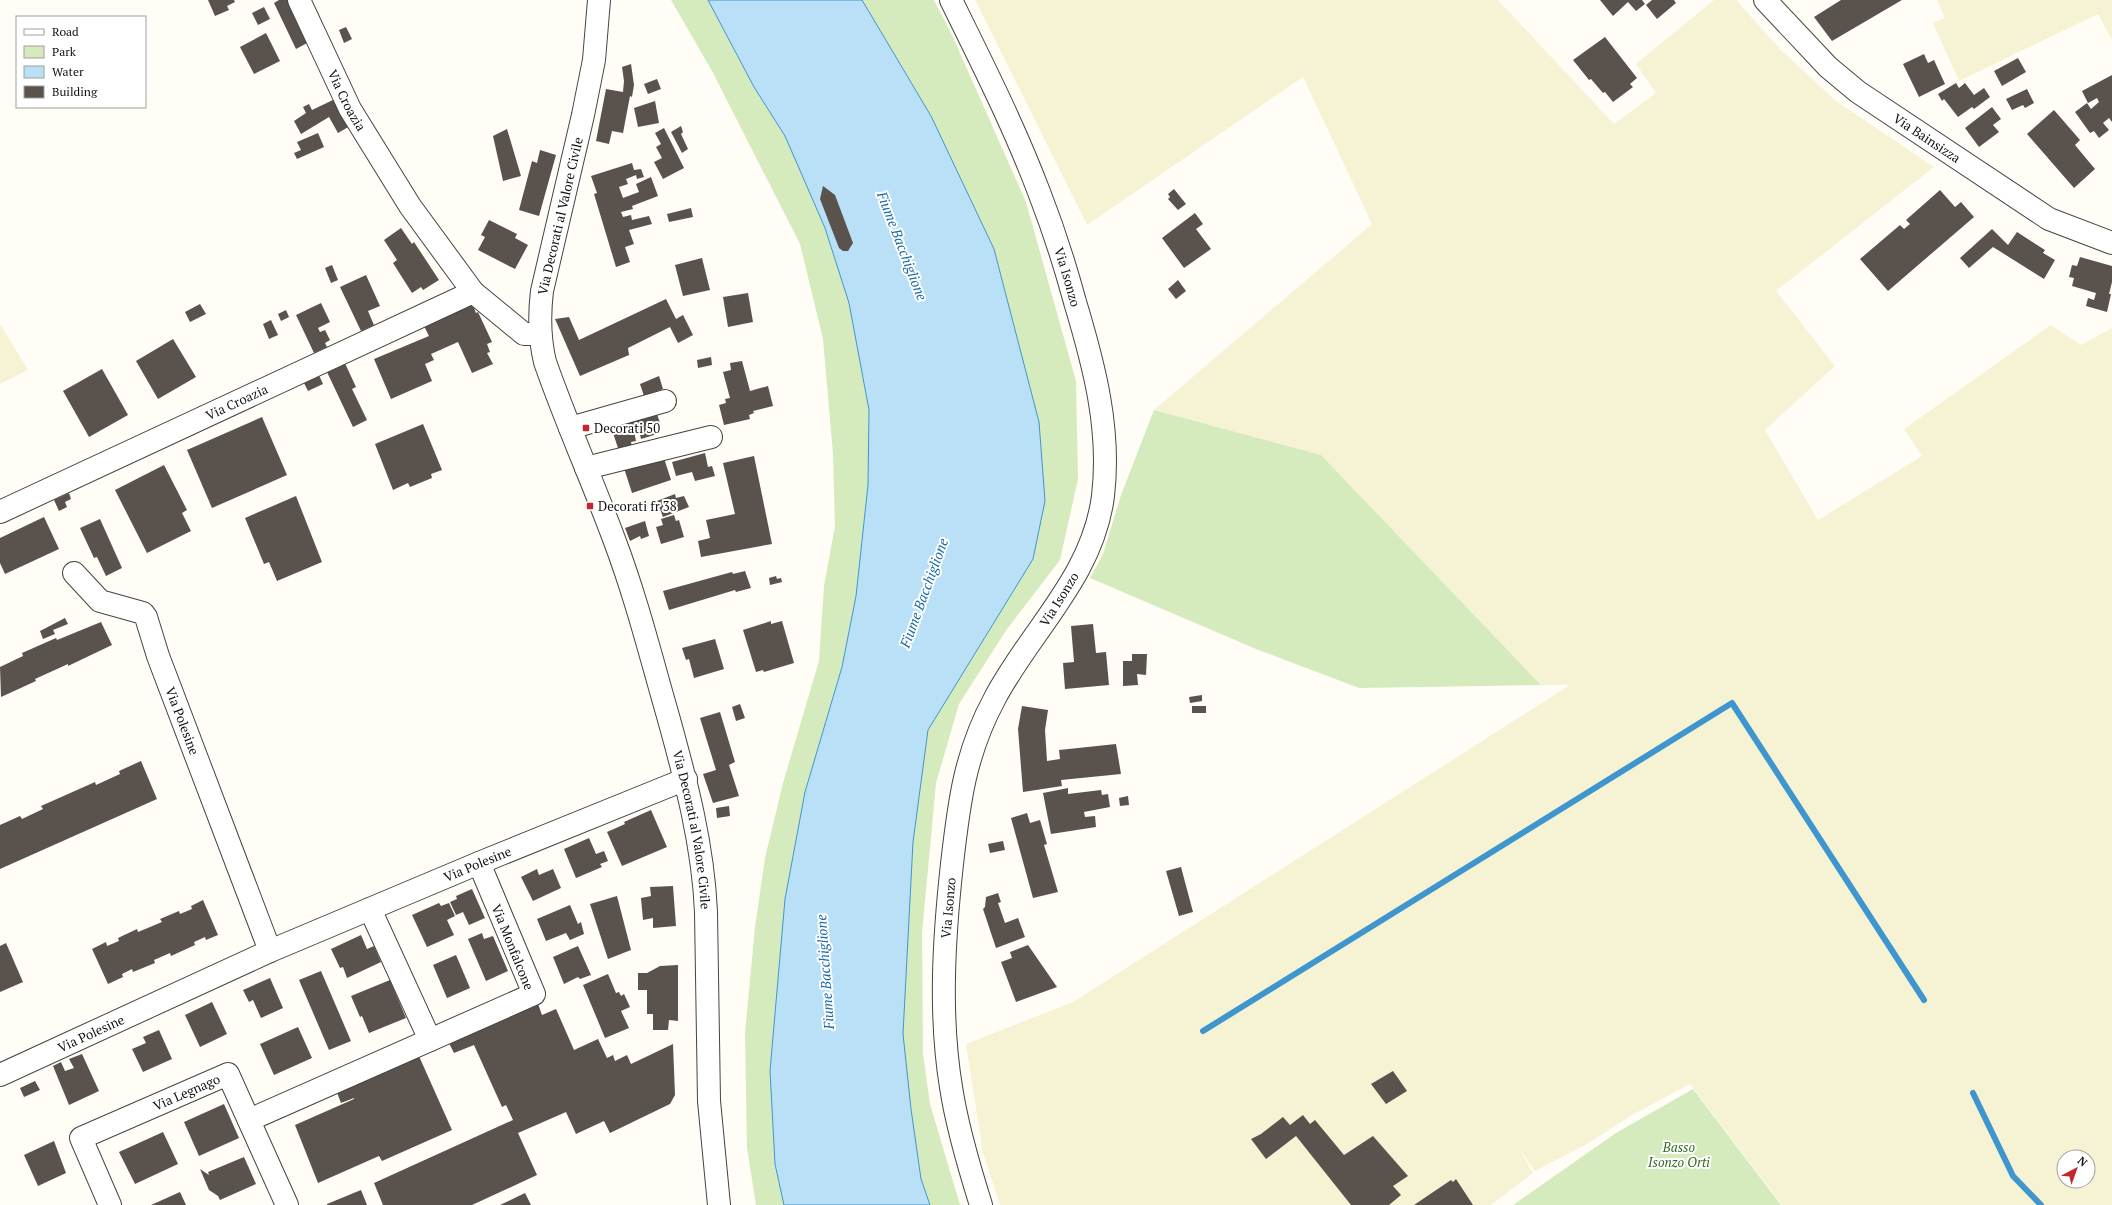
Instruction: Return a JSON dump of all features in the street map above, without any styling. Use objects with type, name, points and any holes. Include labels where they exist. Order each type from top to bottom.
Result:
[{"type":"street","name":"Via Croazia","points":[[299,0],[350,109],[379,159],[410,206],[473,292],[524,334],[540,334]]},
{"type":"street","name":"Via Decorati al Valore Civile","points":[[599,0],[594,60],[583,115],[542,291],[539,318],[540,334],[544,362],[614,540],[639,611],[686,780],[698,831],[705,883],[709,1101],[719,1205]]},
{"type":"street","name":"Via Isonzo","points":[[951,0],[1010,121],[1054,232],[1090,350],[1104,426],[1106,463],[1102,500],[1095,532],[1068,589],[995,697],[979,729],[966,768],[958,804],[945,935],[944,1010],[946,1051],[956,1115],[981,1205]]},
{"type":"street","name":"Via Bainsizza","points":[[1765,0],[1828,67],[1858,92],[2049,220],[2112,243]]},
{"type":"street","name":"Via Croazia","points":[[0,512],[473,292]]},
{"type":"street","points":[[570,428],[665,402]]},
{"type":"street","points":[[586,468],[711,437]]},
{"type":"street","name":"Via Polesine","points":[[74,574],[100,601],[140,611],[146,617],[158,656],[270,951]]},
{"type":"street","name":"Via Polesine","points":[[0,1075],[270,951],[479,863],[686,780]]},
{"type":"street","name":"Via Monfalcone","points":[[249,1120],[534,994],[479,863]]},
{"type":"street","points":[[370,909],[430,1040]]},
{"type":"street","name":"Via Legnago","points":[[110,1205],[81,1138],[228,1074],[287,1205]]},
{"type":"shaded area","points":[[975,0],[1498,0],[1614,124],[1656,93],[1636,64],[1714,0],[1736,0],[1780,49],[1836,101],[1934,167],[1776,291],[1835,366],[1765,430],[1818,520],[1922,456],[1904,429],[2051,325],[2081,345],[2112,328],[2112,1205],[1782,1205],[1690,1084],[1632,1115],[1587,1144],[1535,1171],[1520,1150],[1533,1173],[1491,1205],[1000,1205],[983,1153],[966,1044],[1073,1002],[1570,685],[1541,685],[1321,455],[1154,410],[1372,224],[1303,77],[1087,225]]},
{"type":"shaded area","points":[[1937,0],[2112,0],[2112,40],[2098,14],[1959,81],[1933,23],[1945,18]]},
{"type":"shaded area","points":[[0,324],[28,370],[0,384]]},
{"type":"green space","points":[[671,0],[934,0],[952,35],[1026,202],[1076,381],[1078,479],[1060,560],[1007,629],[959,704],[936,783],[922,933],[923,1054],[930,1104],[960,1205],[756,1205],[747,1148],[745,1033],[755,927],[765,858],[783,783],[819,661],[824,586],[835,526],[833,454],[823,339],[800,244],[712,71]]},
{"type":"green space","points":[[1154,410],[1321,455],[1541,685],[1359,688],[1256,649],[1090,578],[1103,554],[1121,495]]},
{"type":"green space","name":"Basso Isonzo Orti","points":[[1693,1089],[1781,1205],[1513,1205],[1616,1133]]},
{"type":"water","name":"Fiume Bacchiglione","points":[[708,0],[862,0],[931,116],[994,249],[1039,422],[1045,501],[1033,559],[928,730],[913,842],[903,1034],[911,1109],[921,1179],[930,1205],[784,1205],[775,1164],[770,1071],[785,899],[805,792],[842,667],[856,596],[868,485],[869,410],[849,303],[825,228],[785,136],[754,87]]},
{"type":"building","points":[[208,0],[234,0],[235,2],[227,6],[229,10],[215,16]]},
{"type":"building","points":[[279,0],[289,0],[309,42],[296,49],[274,3]]},
{"type":"building","points":[[1600,0],[1642,0],[1645,4],[1636,11],[1628,2],[1613,16]]},
{"type":"building","points":[[1652,0],[1674,0],[1676,3],[1657,19],[1646,5]]},
{"type":"building","points":[[1841,0],[1902,0],[1832,41],[1814,17]]},
{"type":"building","points":[[264,7],[270,19],[258,25],[252,13]]},
{"type":"building","points":[[346,27],[352,39],[344,43],[339,30]]},
{"type":"building","points":[[266,33],[280,61],[254,74],[240,47]]},
{"type":"building","points":[[1605,37],[1637,78],[1630,84],[1633,87],[1613,102],[1591,79],[1589,80],[1573,60]]},
{"type":"building","points":[[1924,54],[1928,63],[1934,60],[1945,84],[1919,97],[1903,64]]},
{"type":"building","points":[[2018,58],[2026,72],[2002,86],[1994,71]]},
{"type":"building","points":[[631,64],[634,85],[632,97],[630,96],[623,133],[612,131],[609,144],[596,141],[606,89],[623,92],[624,81],[622,67]]},
{"type":"building","points":[[2112,75],[2112,122],[2109,118],[2103,123],[2109,130],[2099,138],[2094,131],[2090,133],[2075,112],[2087,103],[2091,109],[2099,102],[2097,98],[2088,103],[2082,91]]},
{"type":"building","points":[[657,79],[661,89],[648,94],[644,84]]},
{"type":"building","points":[[1956,83],[1959,88],[1965,83],[1974,95],[1984,88],[1990,97],[1974,109],[1972,107],[1958,117],[1944,99],[1942,101],[1938,94]]},
{"type":"building","points":[[2027,89],[2034,103],[2025,108],[2023,105],[2012,110],[2006,99]]},
{"type":"building","points":[[335,99],[350,126],[338,133],[329,117],[301,134],[294,121],[306,113],[303,107],[309,104],[312,110]]},
{"type":"building","points":[[655,101],[659,123],[638,127],[634,108]]},
{"type":"building","points":[[1992,107],[2001,119],[1993,125],[1999,132],[1979,147],[1965,128]]},
{"type":"building","points":[[2054,110],[2080,140],[2075,145],[2095,169],[2074,188],[2027,134]]},
{"type":"building","points":[[681,126],[683,132],[681,134],[688,149],[682,153],[671,132]]},
{"type":"building","points":[[664,128],[684,168],[663,179],[654,162],[662,158],[656,147],[661,144],[655,133]]},
{"type":"building","points":[[507,129],[521,176],[503,181],[493,136]]},
{"type":"building","points":[[318,133],[324,147],[297,159],[294,153],[301,150],[297,142]]},
{"type":"building","points":[[540,150],[556,155],[539,216],[519,210],[532,161],[537,163]]},
{"type":"building","points":[[632,163],[634,170],[641,169],[644,177],[637,179],[636,175],[626,179],[628,184],[619,187],[623,198],[639,192],[636,184],[651,177],[658,196],[632,206],[633,209],[621,212],[623,217],[631,215],[632,220],[649,216],[652,224],[629,230],[634,244],[625,247],[630,262],[616,267],[594,194],[597,193],[591,176]]},
{"type":"building","points":[[823,186],[835,195],[853,243],[848,251],[843,251],[839,248],[820,199]]},
{"type":"building","points":[[1174,189],[1186,204],[1178,210],[1168,199],[1170,197],[1168,194]]},
{"type":"building","points":[[1940,190],[1955,207],[1961,202],[1974,217],[1888,291],[1860,259],[1900,225],[1904,229],[1910,224],[1906,220]]},
{"type":"building","points":[[691,208],[693,217],[669,222],[667,214]]},
{"type":"building","points":[[1195,213],[1203,224],[1196,229],[1211,249],[1184,268],[1162,238]]},
{"type":"building","points":[[489,220],[517,234],[515,238],[528,245],[515,269],[478,250],[485,237],[481,235]]},
{"type":"building","points":[[401,228],[412,244],[414,242],[439,280],[423,290],[421,287],[412,293],[393,263],[397,260],[384,240]]},
{"type":"building","points":[[1992,229],[2008,245],[2017,232],[2045,250],[2043,253],[2055,260],[2044,279],[1993,247],[1969,268],[1960,258]]},
{"type":"building","points":[[2080,257],[2112,266],[2112,282],[2109,294],[2111,294],[2107,312],[2086,306],[2088,298],[2094,300],[2096,293],[2072,286],[2074,278],[2069,277],[2072,265],[2077,266]]},
{"type":"building","points":[[702,258],[710,290],[683,296],[675,265]]},
{"type":"building","points":[[332,265],[338,280],[331,283],[325,268]]},
{"type":"building","points":[[366,275],[380,306],[368,311],[374,325],[361,331],[340,287]]},
{"type":"building","points":[[1178,280],[1186,291],[1176,299],[1168,289]]},
{"type":"building","points":[[748,293],[753,322],[728,327],[723,297]]},
{"type":"building","points":[[666,299],[676,319],[683,315],[693,335],[678,343],[670,327],[628,348],[629,355],[580,376],[555,319],[569,317],[579,340]]},
{"type":"building","points":[[321,303],[330,322],[318,328],[320,332],[325,330],[330,340],[325,343],[327,347],[314,353],[296,315]]},
{"type":"building","points":[[472,303],[476,313],[478,312],[492,342],[487,344],[490,352],[487,353],[493,364],[472,373],[458,342],[431,354],[434,360],[425,364],[432,381],[391,399],[374,359],[429,336],[424,326]]},
{"type":"building","points":[[200,304],[206,314],[190,322],[185,312]]},
{"type":"building","points":[[286,310],[289,317],[281,321],[278,314]]},
{"type":"building","points":[[271,320],[278,335],[269,339],[263,324]]},
{"type":"building","points":[[173,339],[196,377],[158,399],[136,361]]},
{"type":"building","points":[[711,357],[712,365],[698,368],[697,360]]},
{"type":"building","points":[[343,359],[356,387],[352,389],[367,420],[353,427],[327,372]]},
{"type":"building","points":[[742,361],[750,391],[768,386],[773,406],[753,411],[754,413],[749,415],[750,419],[724,425],[719,405],[726,403],[725,399],[730,398],[723,372],[731,370],[730,363]]},
{"type":"building","points":[[102,369],[128,415],[89,437],[63,391]]},
{"type":"building","points":[[317,371],[323,384],[308,391],[302,379]]},
{"type":"building","points":[[659,376],[663,389],[644,396],[640,384]]},
{"type":"building","points":[[656,411],[660,423],[651,426],[654,435],[641,439],[639,430],[634,431],[636,441],[631,442],[632,447],[619,451],[609,421]]},
{"type":"building","points":[[262,417],[287,475],[212,508],[187,450]]},
{"type":"building","points":[[423,424],[442,470],[431,474],[432,478],[410,487],[408,483],[393,490],[375,444]]},
{"type":"building","points":[[705,453],[708,467],[712,466],[715,476],[695,481],[692,472],[676,476],[672,462]]},
{"type":"building","points":[[663,455],[671,480],[632,493],[622,462]]},
{"type":"building","points":[[754,456],[772,544],[701,557],[698,541],[710,538],[706,520],[735,514],[723,463]]},
{"type":"building","points":[[164,465],[187,510],[182,513],[191,531],[147,553],[115,490]]},
{"type":"building","points":[[69,493],[71,499],[65,502],[67,507],[59,511],[54,500]]},
{"type":"building","points":[[675,494],[676,498],[684,496],[689,507],[663,517],[657,501]]},
{"type":"building","points":[[296,496],[322,562],[277,581],[269,562],[264,564],[245,518]]},
{"type":"building","points":[[674,515],[676,521],[679,520],[684,537],[661,544],[656,527],[663,525],[661,519]]},
{"type":"building","points":[[44,517],[59,549],[5,574],[0,563],[0,538]]},
{"type":"building","points":[[100,519],[122,568],[106,576],[97,557],[94,558],[80,528]]},
{"type":"building","points":[[645,521],[649,536],[641,539],[640,536],[630,541],[625,528]]},
{"type":"building","points":[[745,571],[751,588],[736,592],[735,590],[669,610],[663,591],[732,572],[733,574]]},
{"type":"building","points":[[776,576],[777,579],[781,578],[782,582],[770,585],[769,578]]},
{"type":"building","points":[[65,618],[68,624],[53,630],[55,634],[43,639],[40,631]]},
{"type":"building","points":[[771,621],[771,624],[782,621],[794,663],[764,672],[763,670],[756,672],[743,630]]},
{"type":"building","points":[[101,622],[112,645],[68,666],[68,664],[35,679],[36,681],[1,697],[0,667],[23,656],[22,653],[56,638],[57,640]]},
{"type":"building","points":[[1093,624],[1096,653],[1106,652],[1109,685],[1065,689],[1063,663],[1074,662],[1071,626]]},
{"type":"building","points":[[715,639],[724,669],[694,678],[689,659],[686,660],[682,648]]},
{"type":"building","points":[[1132,654],[1147,654],[1146,675],[1137,674],[1138,685],[1123,686],[1123,661],[1132,661]]},
{"type":"building","points":[[1202,695],[1202,701],[1190,703],[1189,697]]},
{"type":"building","points":[[740,704],[745,718],[736,721],[732,707]]},
{"type":"building","points":[[1022,706],[1048,710],[1045,730],[1047,761],[1060,759],[1059,750],[1116,744],[1121,774],[1061,780],[1062,786],[1023,792],[1018,729]]},
{"type":"building","points":[[1192,706],[1206,706],[1206,713],[1192,713]]},
{"type":"building","points":[[720,712],[735,762],[729,765],[739,796],[713,803],[703,774],[716,770],[700,718]]},
{"type":"building","points":[[141,761],[157,799],[0,869],[0,825],[20,816],[22,819],[43,809],[41,806],[95,782],[96,785],[120,774],[119,771]]},
{"type":"building","points":[[1068,788],[1068,794],[1101,790],[1102,795],[1108,794],[1110,807],[1084,812],[1085,817],[1095,816],[1096,827],[1051,834],[1043,793]]},
{"type":"building","points":[[1128,796],[1129,805],[1120,806],[1119,798]]},
{"type":"building","points":[[729,806],[730,816],[717,818],[716,808]]},
{"type":"building","points":[[651,810],[667,847],[622,866],[607,832],[625,824],[624,822]]},
{"type":"building","points":[[1027,813],[1030,823],[1040,820],[1047,844],[1044,845],[1058,892],[1033,898],[1011,818]]},
{"type":"building","points":[[589,838],[596,854],[604,851],[608,861],[600,864],[602,867],[576,878],[564,849]]},
{"type":"building","points":[[1003,841],[1005,850],[990,853],[988,844]]},
{"type":"building","points":[[1181,867],[1193,912],[1179,916],[1166,871]]},
{"type":"building","points":[[537,869],[539,875],[553,869],[561,888],[533,901],[521,877]]},
{"type":"building","points":[[673,886],[676,926],[653,928],[653,918],[643,920],[641,898],[651,896],[650,887]]},
{"type":"building","points":[[472,889],[485,918],[469,925],[463,912],[456,915],[450,902],[457,899],[456,896]]},
{"type":"building","points":[[998,893],[1001,902],[998,903],[1005,923],[1018,918],[1025,937],[996,948],[983,909],[985,907],[986,897]]},
{"type":"building","points":[[617,896],[631,950],[608,959],[590,904]]},
{"type":"building","points":[[203,900],[218,935],[206,940],[205,937],[194,942],[195,945],[171,956],[170,953],[154,960],[155,963],[133,972],[132,969],[122,974],[123,977],[108,984],[92,949],[106,942],[107,946],[119,941],[118,938],[137,929],[138,932],[162,922],[160,919],[179,911],[180,914],[192,909],[191,906]]},
{"type":"building","points":[[439,903],[441,906],[449,903],[455,916],[447,920],[454,935],[427,947],[412,915]]},
{"type":"building","points":[[570,905],[578,924],[581,922],[584,934],[570,940],[566,933],[546,941],[537,919]]},
{"type":"building","points":[[482,933],[484,939],[493,936],[508,971],[486,981],[468,939]]},
{"type":"building","points":[[361,935],[367,949],[374,946],[381,962],[347,978],[343,967],[340,968],[331,949]]},
{"type":"building","points":[[6,943],[23,982],[0,992],[0,946]]},
{"type":"building","points":[[1028,945],[1057,987],[1016,1002],[1001,962],[1012,958],[1010,952]]},
{"type":"building","points":[[578,946],[591,975],[580,979],[578,977],[564,984],[553,957]]},
{"type":"building","points":[[456,955],[470,988],[447,998],[433,965]]},
{"type":"building","points":[[678,965],[678,1021],[669,1020],[668,1030],[653,1030],[653,1014],[647,1014],[647,990],[638,990],[638,973],[647,973],[660,966]]},
{"type":"building","points":[[321,971],[351,1041],[329,1050],[299,980]]},
{"type":"building","points":[[608,974],[616,993],[619,992],[621,996],[624,994],[630,1007],[621,1011],[629,1028],[605,1038],[583,985]]},
{"type":"building","points":[[270,978],[283,1008],[261,1018],[253,1000],[249,1002],[243,990]]},
{"type":"building","points":[[390,980],[406,1018],[369,1033],[351,996]]},
{"type":"building","points":[[537,1001],[542,1015],[556,1009],[574,1050],[598,1039],[607,1058],[613,1055],[615,1061],[627,1055],[631,1064],[673,1044],[675,1095],[670,1104],[610,1133],[604,1121],[576,1134],[566,1112],[518,1133],[537,1175],[472,1205],[383,1205],[374,1183],[513,1120],[506,1105],[502,1107],[474,1045],[454,1053],[448,1041]]},
{"type":"building","points":[[212,1002],[227,1034],[200,1047],[185,1015]]},
{"type":"building","points":[[298,1027],[312,1058],[274,1075],[260,1044]]},
{"type":"building","points":[[159,1030],[172,1059],[143,1072],[132,1049],[146,1043],[143,1037]]},
{"type":"building","points":[[82,1054],[99,1091],[69,1105],[53,1066],[61,1062],[65,1071],[74,1068],[69,1059]]},
{"type":"building","points":[[418,1054],[452,1130],[382,1161],[379,1156],[318,1183],[295,1125],[354,1099],[341,1103],[336,1090]]},
{"type":"building","points":[[1393,1071],[1407,1091],[1386,1104],[1371,1084]]},
{"type":"building","points":[[35,1081],[40,1090],[24,1097],[20,1088]]},
{"type":"building","points":[[224,1104],[239,1138],[199,1156],[184,1122]]},
{"type":"building","points":[[1303,1115],[1310,1124],[1315,1120],[1344,1155],[1373,1136],[1408,1176],[1393,1186],[1401,1195],[1389,1205],[1351,1205],[1296,1136],[1266,1159],[1251,1139],[1261,1134],[1283,1117],[1290,1125]]},
{"type":"building","points":[[163,1132],[178,1164],[135,1184],[119,1152]]},
{"type":"building","points":[[54,1141],[66,1173],[38,1186],[24,1155]]},
{"type":"building","points":[[244,1157],[256,1184],[220,1200],[218,1196],[209,1190],[200,1169],[209,1175],[208,1172]]},
{"type":"building","points":[[1456,1179],[1473,1205],[1414,1205],[1451,1180],[1453,1182]]},
{"type":"building","points":[[361,1190],[367,1205],[327,1205],[327,1204]]},
{"type":"building","points":[[180,1192],[186,1205],[151,1205]]},
{"type":"building","points":[[525,1193],[531,1205],[500,1205]]},
{"type":"waterway","points":[[1203,1031],[1732,703],[1924,1000]]},
{"type":"waterway","points":[[1973,1093],[2013,1176],[2041,1205]]},
{"type":"place","name":"Decorati 50","points":[[586,428]]},
{"type":"place","name":"Decorati fr 38","points":[[590,506]]}]
